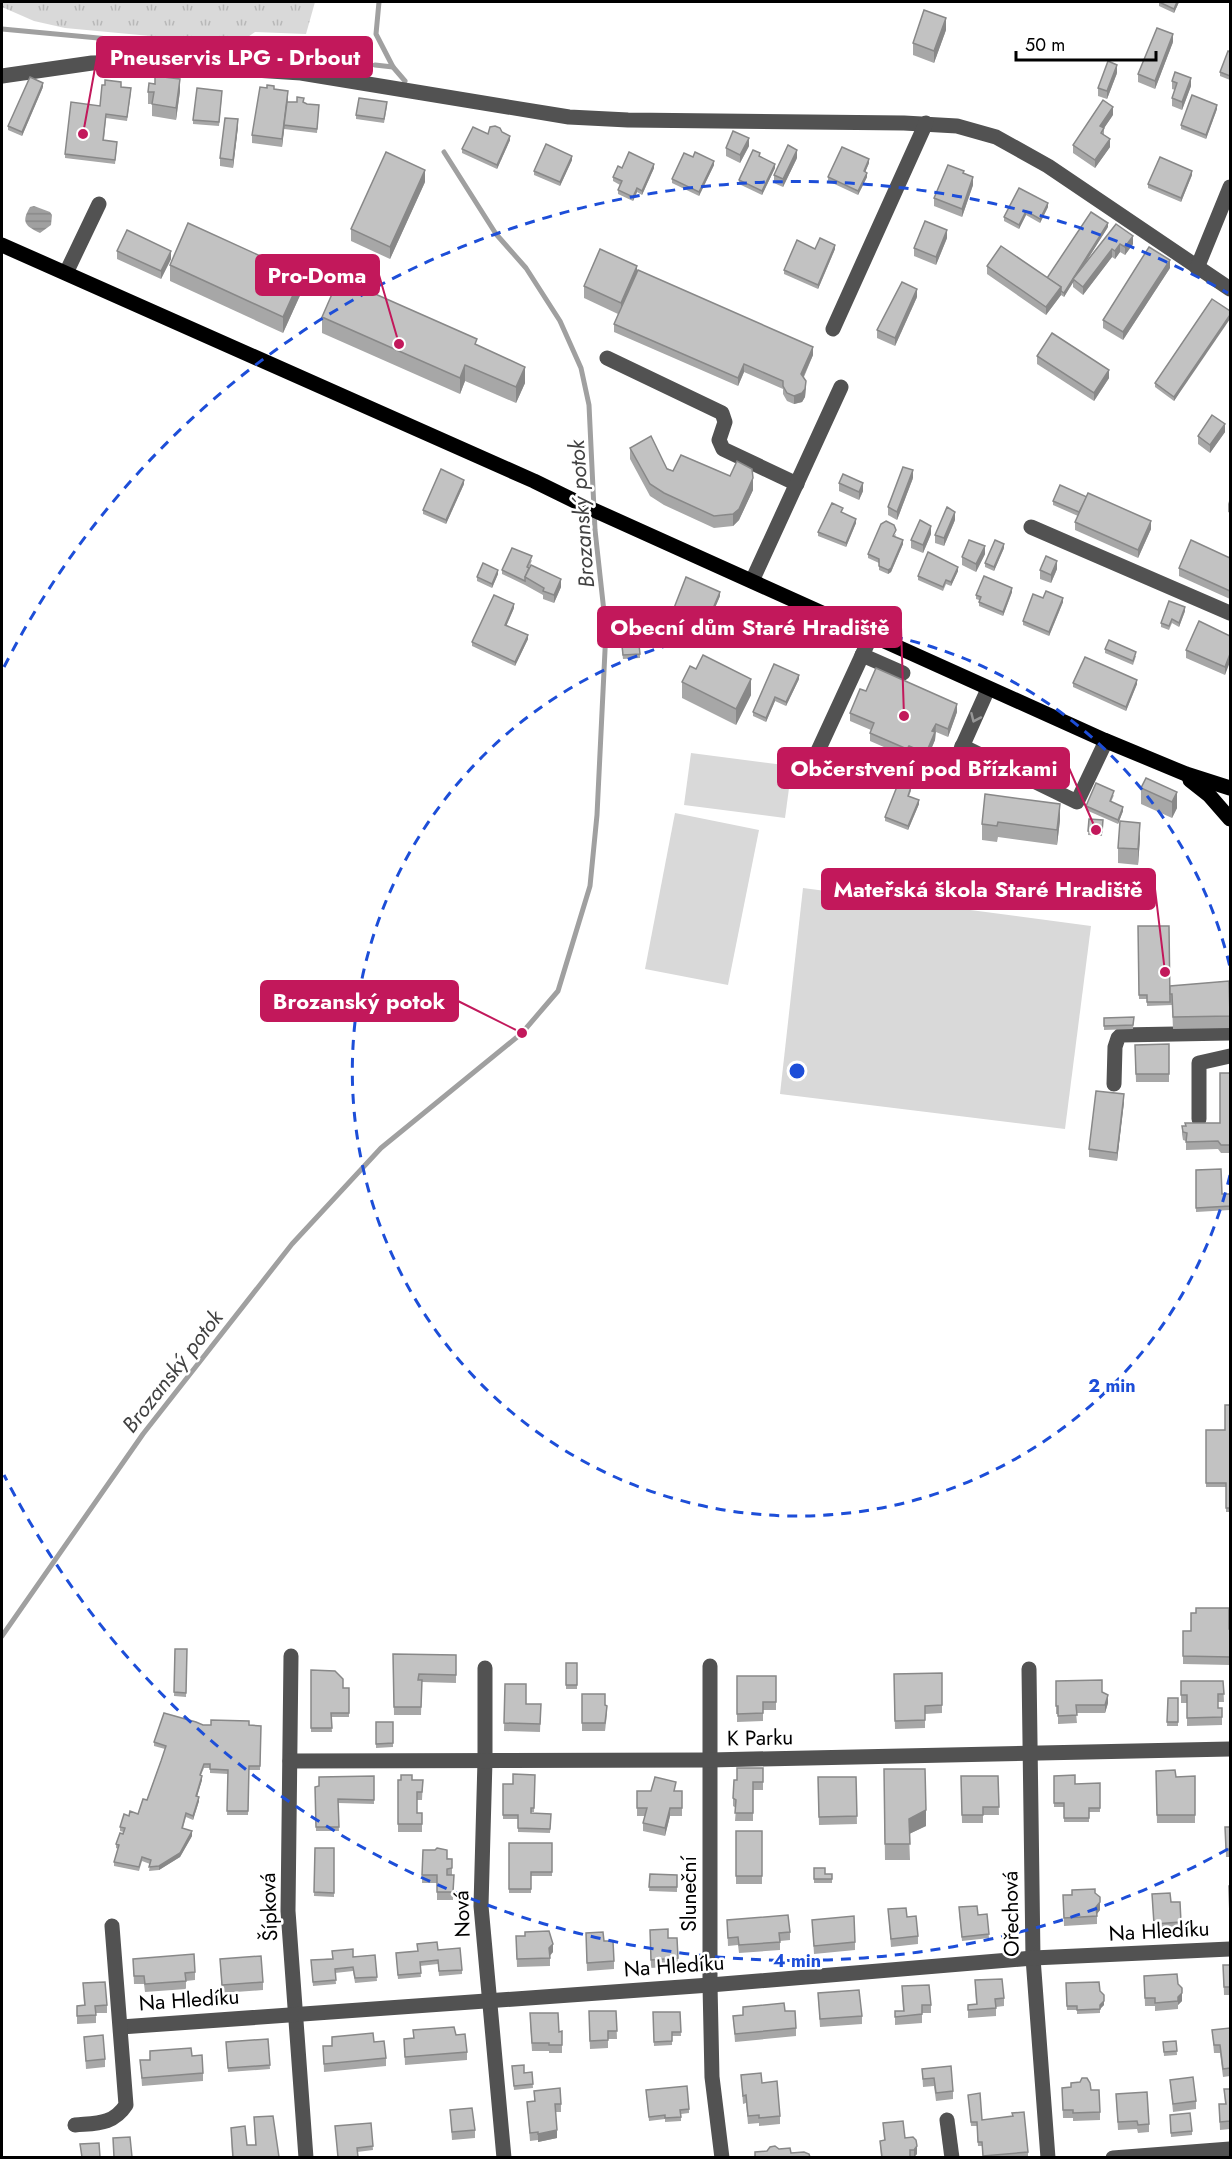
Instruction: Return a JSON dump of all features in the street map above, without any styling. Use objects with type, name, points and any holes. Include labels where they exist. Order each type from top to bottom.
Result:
[{"type":"main road","points":[[2,245],[534,481],[988,689],[1161,764],[1230,788]]},
{"type":"main road","points":[[1161,764],[1187,777],[1209,795],[1230,819]]},
{"type":"street","points":[[2,76],[92,63],[135,62],[301,74],[569,117],[628,120],[926,123],[957,126],[996,137],[1048,166],[1230,289]]},
{"type":"street","points":[[833,328],[926,123]]},
{"type":"street","points":[[1197,268],[1230,187]]},
{"type":"street","points":[[66,273],[99,204]]},
{"type":"street","points":[[608,358],[722,412],[725,422],[719,440],[723,449],[797,484]]},
{"type":"street","points":[[752,581],[841,387]]},
{"type":"street","points":[[1031,527],[1230,613]]},
{"type":"street","points":[[805,779],[871,636]]},
{"type":"street","points":[[862,655],[903,673]]},
{"type":"street","points":[[949,776],[988,689]]},
{"type":"street","points":[[962,746],[1077,801],[1106,741]]},
{"type":"street","points":[[1114,1084],[1115,1047],[1121,1035],[1230,1033]]},
{"type":"street","points":[[1199,1119],[1199,1063],[1230,1056]]},
{"type":"street","name":"Šípková","points":[[291,1656],[288,1911],[306,2157]]},
{"type":"street","name":"Sluneční","points":[[710,1666],[712,2078],[722,2157]]},
{"type":"street","name":"Nová","points":[[484,1668],[485,1760],[481,1906],[504,2157]]},
{"type":"street","name":"Ořechová","points":[[1029,1669],[1033,1958],[1048,2157]]},
{"type":"street","name":"K Parku","points":[[290,1761],[710,1760],[1230,1749]]},
{"type":"street","name":"Na Hledíku","points":[[75,2125],[108,2122],[119,2116],[126,2105],[112,1926]]},
{"type":"street","name":"Na Hledíku","points":[[121,2026],[710,1985],[1033,1958],[1230,1949]]},
{"type":"street","points":[[947,2120],[952,2157]]},
{"type":"street","points":[[1113,2157],[1230,2150]]},
{"type":"green space","points":[[2,2],[315,2],[306,34],[255,32],[242,41],[172,38],[65,28],[34,21],[2,7]]},
{"type":"green space","points":[[691,753],[792,766],[785,818],[684,805]]},
{"type":"green space","points":[[675,813],[759,830],[728,985],[645,969]]},
{"type":"green space","points":[[803,888],[1091,926],[1065,1129],[780,1094]]},
{"type":"shaded area","points":[[34,206],[52,215],[51,225],[40,233],[28,226],[25,220],[30,207]]},
{"type":"building","points":[[1159,2],[1177,2],[1174,9]]},
{"type":"building","points":[[924,10],[946,18],[934,51],[913,43]]},
{"type":"building","points":[[1157,28],[1173,34],[1155,81],[1138,74]]},
{"type":"building","points":[[1228,51],[1230,52],[1230,76],[1220,72]]},
{"type":"building","points":[[1108,61],[1117,65],[1107,91],[1098,88]]},
{"type":"building","points":[[1175,72],[1191,78],[1182,102],[1172,98],[1177,83],[1172,81]]},
{"type":"building","points":[[155,76],[180,79],[176,108],[152,104],[154,92],[148,92],[149,83],[155,84]]},
{"type":"building","points":[[30,77],[43,83],[22,132],[8,126]]},
{"type":"building","points":[[105,80],[121,82],[121,87],[131,88],[127,117],[106,114],[103,140],[117,142],[115,160],[65,154],[71,102],[100,106],[102,85],[105,85]]},
{"type":"building","points":[[267,85],[274,86],[274,89],[288,91],[282,139],[252,135],[260,87],[267,88]]},
{"type":"building","points":[[197,88],[222,91],[219,122],[193,120]]},
{"type":"building","points":[[1192,95],[1217,105],[1206,135],[1181,125]]},
{"type":"building","points":[[297,97],[304,98],[303,102],[307,104],[319,105],[317,129],[284,125],[287,102],[297,102]]},
{"type":"building","points":[[359,98],[387,102],[384,119],[356,115]]},
{"type":"building","points":[[1103,100],[1113,107],[1100,126],[1104,128],[1101,133],[1110,139],[1095,160],[1073,145]]},
{"type":"building","points":[[225,118],[238,119],[233,160],[220,158]]},
{"type":"building","points":[[495,126],[510,136],[497,165],[462,149],[473,127],[488,134],[490,127]]},
{"type":"building","points":[[733,131],[749,138],[740,155],[726,148]]},
{"type":"building","points":[[546,144],[572,156],[560,182],[534,171]]},
{"type":"building","points":[[788,145],[797,150],[783,179],[774,175]]},
{"type":"building","points":[[842,147],[869,159],[864,171],[867,173],[858,191],[828,177]]},
{"type":"building","points":[[753,150],[760,153],[759,156],[775,164],[762,191],[739,180]]},
{"type":"building","points":[[386,152],[425,170],[390,247],[351,229]]},
{"type":"building","points":[[629,152],[654,164],[642,191],[637,188],[633,197],[618,190],[622,181],[613,177],[618,166],[622,168]]},
{"type":"building","points":[[695,152],[714,161],[699,192],[672,179],[684,153],[693,157]]},
{"type":"building","points":[[1160,157],[1192,171],[1181,198],[1148,184]]},
{"type":"building","points":[[948,165],[973,177],[962,209],[934,198]]},
{"type":"building","points":[[1019,188],[1048,203],[1040,219],[1026,211],[1019,225],[1004,217]]},
{"type":"building","points":[[1091,212],[1108,223],[1064,293],[1061,287],[1047,278]]},
{"type":"building","points":[[925,221],[947,230],[936,257],[914,248]]},
{"type":"building","points":[[188,223],[302,275],[283,317],[170,265]]},
{"type":"building","points":[[1116,224],[1133,236],[1125,247],[1120,244],[1115,251],[1112,249],[1083,287],[1073,279]]},
{"type":"building","points":[[127,230],[171,251],[161,271],[117,251]]},
{"type":"building","points":[[820,238],[835,245],[818,285],[784,270],[797,240],[815,249]]},
{"type":"building","points":[[1001,246],[1061,287],[1046,307],[987,266]]},
{"type":"building","points":[[1149,247],[1170,260],[1123,332],[1103,320]]},
{"type":"building","points":[[600,249],[637,266],[621,303],[584,286]]},
{"type":"building","points":[[638,270],[813,347],[801,374],[806,381],[805,389],[794,396],[787,393],[783,381],[744,364],[738,378],[614,324]]},
{"type":"building","points":[[339,278],[477,339],[475,344],[525,367],[516,387],[465,365],[460,378],[322,317]]},
{"type":"building","points":[[902,282],[917,289],[895,338],[877,330]]},
{"type":"building","points":[[1212,299],[1230,311],[1230,315],[1174,397],[1155,383]]},
{"type":"building","points":[[1052,333],[1109,370],[1094,393],[1037,356]]},
{"type":"building","points":[[1212,415],[1225,424],[1210,445],[1198,436]]},
{"type":"building","points":[[651,436],[667,469],[673,471],[681,455],[730,476],[737,461],[752,469],[753,478],[739,509],[733,514],[714,516],[650,484],[630,448]]},
{"type":"building","points":[[903,467],[913,470],[897,512],[888,507]]},
{"type":"building","points":[[441,469],[464,480],[446,520],[423,510]]},
{"type":"building","points":[[843,474],[863,483],[859,492],[839,483]]},
{"type":"building","points":[[1060,485],[1087,497],[1079,512],[1053,501]]},
{"type":"building","points":[[1088,493],[1151,521],[1138,550],[1075,522]]},
{"type":"building","points":[[832,503],[843,508],[841,512],[856,519],[846,543],[818,532]]},
{"type":"building","points":[[947,507],[955,512],[944,538],[935,535]]},
{"type":"building","points":[[920,520],[931,526],[923,545],[911,540]]},
{"type":"building","points":[[886,521],[894,525],[896,530],[893,536],[903,540],[888,570],[879,566],[879,559],[868,554],[881,524]]},
{"type":"building","points":[[969,540],[985,546],[976,564],[962,557]]},
{"type":"building","points":[[995,540],[1004,544],[994,567],[985,563]]},
{"type":"building","points":[[1191,540],[1230,558],[1230,591],[1179,568]]},
{"type":"building","points":[[512,548],[532,556],[527,567],[529,568],[525,581],[502,570]]},
{"type":"building","points":[[928,552],[958,567],[951,582],[946,580],[943,587],[918,576]]},
{"type":"building","points":[[1046,556],[1057,561],[1051,575],[1040,570]]},
{"type":"building","points":[[483,563],[498,570],[492,584],[477,577]]},
{"type":"building","points":[[531,565],[561,579],[554,595],[543,591],[544,588],[525,577]]},
{"type":"building","points":[[984,576],[1012,588],[1003,612],[979,602],[981,597],[976,595]]},
{"type":"building","points":[[686,577],[720,592],[711,613],[698,607],[692,618],[684,615],[686,612],[674,608]]},
{"type":"building","points":[[1046,591],[1063,598],[1049,632],[1023,621],[1033,594],[1043,598]]},
{"type":"building","points":[[494,595],[514,604],[505,625],[528,635],[515,662],[472,642]]},
{"type":"building","points":[[1169,601],[1185,607],[1179,623],[1172,619],[1169,626],[1161,623]]},
{"type":"building","points":[[1199,621],[1230,636],[1230,654],[1225,667],[1186,650]]},
{"type":"building","points":[[637,626],[640,654],[623,655],[620,627]]},
{"type":"building","points":[[1109,640],[1136,652],[1133,661],[1105,649]]},
{"type":"building","points":[[703,655],[751,679],[736,709],[682,682],[690,666],[696,669]]},
{"type":"building","points":[[1085,657],[1137,680],[1126,707],[1073,683]]},
{"type":"building","points":[[774,664],[799,675],[786,702],[775,697],[766,718],[753,712]]},
{"type":"building","points":[[876,668],[957,704],[948,729],[936,724],[926,753],[909,746],[907,749],[870,733],[874,723],[850,713],[860,689],[866,691]]},
{"type":"building","points":[[909,756],[924,762],[921,771],[915,769],[908,786],[911,787],[908,796],[919,800],[908,826],[885,817]]},
{"type":"building","points":[[1146,778],[1177,792],[1172,802],[1141,788]]},
{"type":"building","points":[[1096,783],[1114,791],[1110,801],[1123,807],[1118,820],[1086,806]]},
{"type":"building","points":[[985,794],[1060,804],[1057,830],[998,822],[997,826],[982,824]]},
{"type":"building","points":[[1089,819],[1103,820],[1102,832],[1088,831]]},
{"type":"building","points":[[1120,821],[1140,823],[1138,849],[1118,848]]},
{"type":"building","points":[[1138,926],[1169,926],[1170,1002],[1147,1002],[1147,995],[1139,995]]},
{"type":"building","points":[[1229,981],[1230,1016],[1173,1017],[1170,986]]},
{"type":"building","points":[[1134,1017],[1133,1025],[1104,1026],[1104,1018]]},
{"type":"building","points":[[1169,1044],[1169,1074],[1136,1074],[1135,1045]]},
{"type":"building","points":[[1220,1073],[1230,1073],[1230,1145],[1221,1145],[1218,1141],[1186,1142],[1187,1133],[1183,1132],[1182,1126],[1186,1126],[1185,1123],[1220,1123]]},
{"type":"building","points":[[1096,1091],[1124,1094],[1117,1153],[1089,1149]]},
{"type":"building","points":[[1221,1169],[1222,1194],[1230,1194],[1230,1206],[1196,1208],[1196,1170]]},
{"type":"building","points":[[1225,1405],[1230,1405],[1230,1508],[1226,1508],[1226,1483],[1206,1483],[1206,1430],[1225,1430]]},
{"type":"building","points":[[1196,1608],[1229,1608],[1230,1657],[1183,1656],[1183,1631],[1191,1631],[1191,1613],[1196,1613]]},
{"type":"building","points":[[175,1649],[187,1649],[186,1693],[174,1692]]},
{"type":"building","points":[[393,1654],[456,1655],[456,1675],[419,1674],[418,1680],[422,1680],[421,1707],[394,1707]]},
{"type":"building","points":[[566,1663],[577,1663],[577,1685],[566,1685]]},
{"type":"building","points":[[311,1670],[335,1671],[343,1679],[343,1688],[349,1688],[349,1713],[331,1713],[332,1728],[311,1728]]},
{"type":"building","points":[[942,1673],[942,1705],[925,1706],[925,1720],[895,1721],[894,1674]]},
{"type":"building","points":[[737,1676],[776,1676],[776,1702],[763,1702],[763,1713],[737,1714]]},
{"type":"building","points":[[1102,1680],[1102,1692],[1108,1695],[1105,1705],[1076,1705],[1077,1715],[1058,1716],[1056,1681]]},
{"type":"building","points":[[1181,1681],[1223,1681],[1224,1694],[1218,1694],[1218,1708],[1222,1708],[1222,1717],[1187,1718],[1187,1695],[1181,1695]]},
{"type":"building","points":[[505,1684],[526,1684],[526,1704],[541,1704],[540,1724],[504,1723]]},
{"type":"building","points":[[582,1694],[605,1694],[605,1705],[607,1706],[605,1723],[582,1723]]},
{"type":"building","points":[[1168,1698],[1178,1698],[1178,1722],[1167,1722]]},
{"type":"building","points":[[164,1713],[203,1725],[211,1725],[211,1720],[249,1721],[249,1725],[261,1726],[260,1766],[249,1766],[248,1811],[227,1811],[228,1770],[210,1769],[210,1764],[204,1764],[196,1796],[199,1797],[193,1816],[186,1813],[182,1828],[192,1831],[180,1853],[159,1866],[149,1867],[151,1860],[142,1857],[139,1867],[114,1862],[119,1845],[116,1844],[120,1833],[123,1834],[125,1828],[120,1827],[124,1814],[129,1816],[130,1811],[138,1814],[143,1799],[147,1800],[161,1761],[166,1746],[154,1742]]},
{"type":"building","points":[[376,1722],[393,1722],[393,1743],[376,1744]]},
{"type":"building","points":[[737,1768],[763,1768],[763,1782],[753,1782],[753,1813],[735,1813],[736,1800],[733,1798]]},
{"type":"building","points":[[884,1769],[925,1769],[926,1810],[909,1819],[910,1844],[885,1844]]},
{"type":"building","points":[[1175,1770],[1176,1777],[1195,1776],[1195,1815],[1157,1815],[1156,1771]]},
{"type":"building","points":[[513,1774],[535,1775],[534,1808],[531,1808],[531,1813],[551,1814],[550,1829],[518,1828],[518,1815],[503,1815],[503,1784],[513,1784]]},
{"type":"building","points":[[401,1775],[412,1775],[412,1780],[423,1780],[422,1792],[417,1792],[417,1813],[422,1813],[422,1824],[398,1824],[398,1780],[401,1780]]},
{"type":"building","points":[[1075,1775],[1075,1784],[1100,1783],[1100,1808],[1089,1808],[1089,1818],[1064,1818],[1064,1803],[1054,1803],[1054,1776]]},
{"type":"building","points":[[374,1776],[374,1800],[338,1799],[339,1827],[316,1827],[315,1787],[319,1786],[319,1777]]},
{"type":"building","points":[[961,1776],[998,1776],[999,1807],[983,1807],[983,1815],[962,1815]]},
{"type":"building","points":[[655,1777],[676,1782],[674,1791],[682,1791],[682,1808],[670,1808],[665,1828],[643,1823],[647,1808],[637,1808],[637,1791],[651,1791]]},
{"type":"building","points":[[818,1777],[856,1777],[857,1816],[819,1817]]},
{"type":"building","points":[[1225,1827],[1230,1827],[1230,1849],[1226,1849]]},
{"type":"building","points":[[736,1831],[762,1831],[762,1876],[736,1876]]},
{"type":"building","points":[[509,1843],[552,1843],[552,1872],[531,1872],[531,1889],[509,1889]]},
{"type":"building","points":[[315,1848],[334,1848],[334,1893],[314,1892]]},
{"type":"building","points":[[437,1848],[447,1850],[447,1859],[452,1859],[452,1868],[447,1869],[447,1875],[454,1875],[453,1892],[437,1892],[437,1875],[422,1875],[423,1850]]},
{"type":"building","points":[[814,1868],[825,1868],[825,1874],[832,1874],[832,1879],[814,1879]]},
{"type":"building","points":[[650,1874],[677,1875],[677,1887],[649,1887]]},
{"type":"building","points":[[1095,1889],[1095,1893],[1100,1897],[1100,1902],[1096,1907],[1097,1916],[1064,1918],[1063,1895],[1072,1895],[1072,1890]]},
{"type":"building","points":[[1170,1893],[1171,1902],[1180,1902],[1181,1922],[1154,1924],[1152,1894]]},
{"type":"building","points":[[977,1906],[978,1915],[987,1914],[989,1934],[962,1937],[959,1907]]},
{"type":"building","points":[[906,1908],[907,1917],[916,1916],[918,1936],[891,1939],[888,1909]]},
{"type":"building","points":[[788,1915],[790,1932],[779,1933],[780,1942],[739,1945],[738,1937],[728,1938],[727,1920]]},
{"type":"building","points":[[854,1916],[855,1942],[814,1946],[812,1920]]},
{"type":"building","points":[[668,1929],[668,1938],[677,1938],[678,1958],[651,1960],[650,1930]]},
{"type":"building","points":[[549,1931],[553,1944],[549,1948],[550,1958],[517,1959],[516,1936],[525,1936],[525,1932]]},
{"type":"building","points":[[603,1932],[604,1941],[613,1941],[614,1961],[587,1963],[586,1933]]},
{"type":"building","points":[[437,1942],[438,1950],[460,1948],[462,1970],[439,1971],[438,1960],[420,1962],[421,1973],[398,1975],[396,1953],[418,1951],[417,1944]]},
{"type":"building","points":[[353,1949],[353,1957],[375,1955],[377,1977],[355,1978],[353,1967],[335,1969],[336,1980],[313,1982],[311,1960],[333,1959],[332,1951]]},
{"type":"building","points":[[194,1954],[195,1972],[185,1973],[186,1981],[145,1984],[144,1976],[134,1976],[133,1959]]},
{"type":"building","points":[[261,1956],[263,1982],[222,1985],[220,1959]]},
{"type":"building","points":[[1223,1965],[1230,1965],[1230,1987],[1224,1987]]},
{"type":"building","points":[[1177,1974],[1178,1984],[1182,1988],[1178,2001],[1155,2003],[1155,1998],[1145,1998],[1144,1976]]},
{"type":"building","points":[[1002,1979],[1004,1998],[995,1999],[996,2008],[968,2010],[968,2005],[977,2004],[975,1980]]},
{"type":"building","points":[[105,1982],[107,2005],[95,2006],[96,2015],[77,2016],[77,2006],[85,2005],[83,1983]]},
{"type":"building","points":[[1099,1982],[1100,1991],[1104,1995],[1100,2009],[1077,2010],[1077,2006],[1067,2006],[1066,1983]]},
{"type":"building","points":[[929,1985],[931,2005],[922,2005],[922,2014],[895,2017],[895,2011],[904,2011],[902,1986]]},
{"type":"building","points":[[859,1990],[862,2016],[820,2019],[818,1993]]},
{"type":"building","points":[[784,2003],[785,2011],[795,2011],[796,2028],[735,2034],[733,2016],[743,2015],[743,2007]]},
{"type":"building","points":[[589,2011],[616,2011],[617,2031],[608,2031],[608,2040],[590,2041]]},
{"type":"building","points":[[653,2012],[680,2012],[681,2032],[672,2032],[672,2041],[654,2042]]},
{"type":"building","points":[[530,2013],[558,2013],[562,2045],[532,2043]]},
{"type":"building","points":[[454,2027],[456,2035],[465,2034],[467,2052],[405,2057],[404,2039],[414,2038],[413,2030]]},
{"type":"building","points":[[1230,2028],[1230,2068],[1223,2069],[1220,2045],[1214,2045],[1212,2030]]},
{"type":"building","points":[[373,2033],[374,2042],[384,2041],[386,2058],[324,2064],[323,2046],[332,2046],[332,2037]]},
{"type":"building","points":[[103,2035],[105,2059],[86,2061],[84,2037]]},
{"type":"building","points":[[268,2039],[270,2065],[228,2068],[226,2042]]},
{"type":"building","points":[[1176,2041],[1177,2051],[1164,2052],[1163,2042]]},
{"type":"building","points":[[191,2048],[192,2056],[202,2055],[203,2073],[142,2078],[140,2060],[150,2060],[150,2051]]},
{"type":"building","points":[[524,2065],[524,2073],[532,2072],[533,2084],[514,2086],[512,2066]]},
{"type":"building","points":[[951,2066],[953,2091],[936,2093],[934,2078],[923,2079],[922,2069]]},
{"type":"building","points":[[761,2073],[762,2083],[777,2081],[780,2116],[759,2118],[759,2115],[748,2116],[741,2075]]},
{"type":"building","points":[[1193,2077],[1196,2101],[1173,2104],[1170,2080]]},
{"type":"building","points":[[1082,2078],[1087,2078],[1091,2090],[1099,2090],[1100,2112],[1073,2113],[1073,2110],[1063,2110],[1062,2088],[1071,2087],[1071,2083],[1080,2082]]},
{"type":"building","points":[[687,2086],[689,2109],[680,2110],[681,2117],[665,2118],[665,2115],[649,2117],[646,2090]]},
{"type":"building","points":[[560,2088],[561,2104],[555,2104],[557,2130],[538,2134],[538,2132],[530,2133],[527,2102],[535,2101],[534,2091]]},
{"type":"building","points":[[1224,2089],[1230,2089],[1230,2121],[1220,2122],[1219,2104],[1226,2104]]},
{"type":"building","points":[[1147,2092],[1149,2124],[1138,2125],[1137,2121],[1118,2122],[1116,2094]]},
{"type":"building","points":[[980,2093],[982,2120],[1013,2116],[1012,2113],[1024,2112],[1028,2152],[983,2156],[982,2142],[978,2142],[977,2122],[971,2122],[968,2095]]},
{"type":"building","points":[[472,2108],[475,2130],[452,2132],[450,2110]]},
{"type":"building","points":[[1190,2113],[1192,2131],[1171,2133],[1170,2115]]},
{"type":"building","points":[[273,2116],[279,2157],[233,2157],[231,2128],[245,2126],[247,2145],[256,2145],[254,2117]]},
{"type":"building","points":[[903,2121],[905,2138],[913,2137],[917,2146],[914,2150],[910,2150],[910,2157],[882,2157],[880,2141],[885,2140],[883,2123]]},
{"type":"building","points":[[371,2123],[373,2146],[357,2148],[358,2157],[338,2157],[335,2126]]},
{"type":"building","points":[[130,2137],[132,2157],[114,2157],[113,2138]]},
{"type":"building","points":[[99,2143],[100,2157],[82,2157],[80,2144]]},
{"type":"building","points":[[775,2146],[779,2149],[790,2148],[791,2153],[804,2152],[810,2157],[755,2157],[755,2152],[767,2151],[770,2147]]},
{"type":"waterway","name":"Brozanský potok","points":[[379,2],[376,34],[393,67],[405,81]]},
{"type":"waterway","points":[[2,29],[355,62]]},
{"type":"waterway","points":[[375,65],[393,67]]},
{"type":"waterway","name":"Brozanský potok","points":[[2,1636],[143,1434],[292,1244],[381,1148],[522,1033],[558,991],[590,886],[597,815],[606,630],[595,530],[589,405],[581,368],[560,321],[526,268],[496,234],[444,152]]},
{"type":"place","name":"Pneuservis LPG - Drbout","points":[[83,134]]},
{"type":"place","name":"Pro-Doma","points":[[399,344]]},
{"type":"place","name":"Obecní dům Staré Hradiště","points":[[904,716]]},
{"type":"place","name":"Občerstvení pod Břízkami","points":[[1096,830]]},
{"type":"place","name":"Mateřská škola Staré Hradiště","points":[[1165,972]]},
{"type":"place","name":"Brozanský potok","points":[[522,1033]]}]
